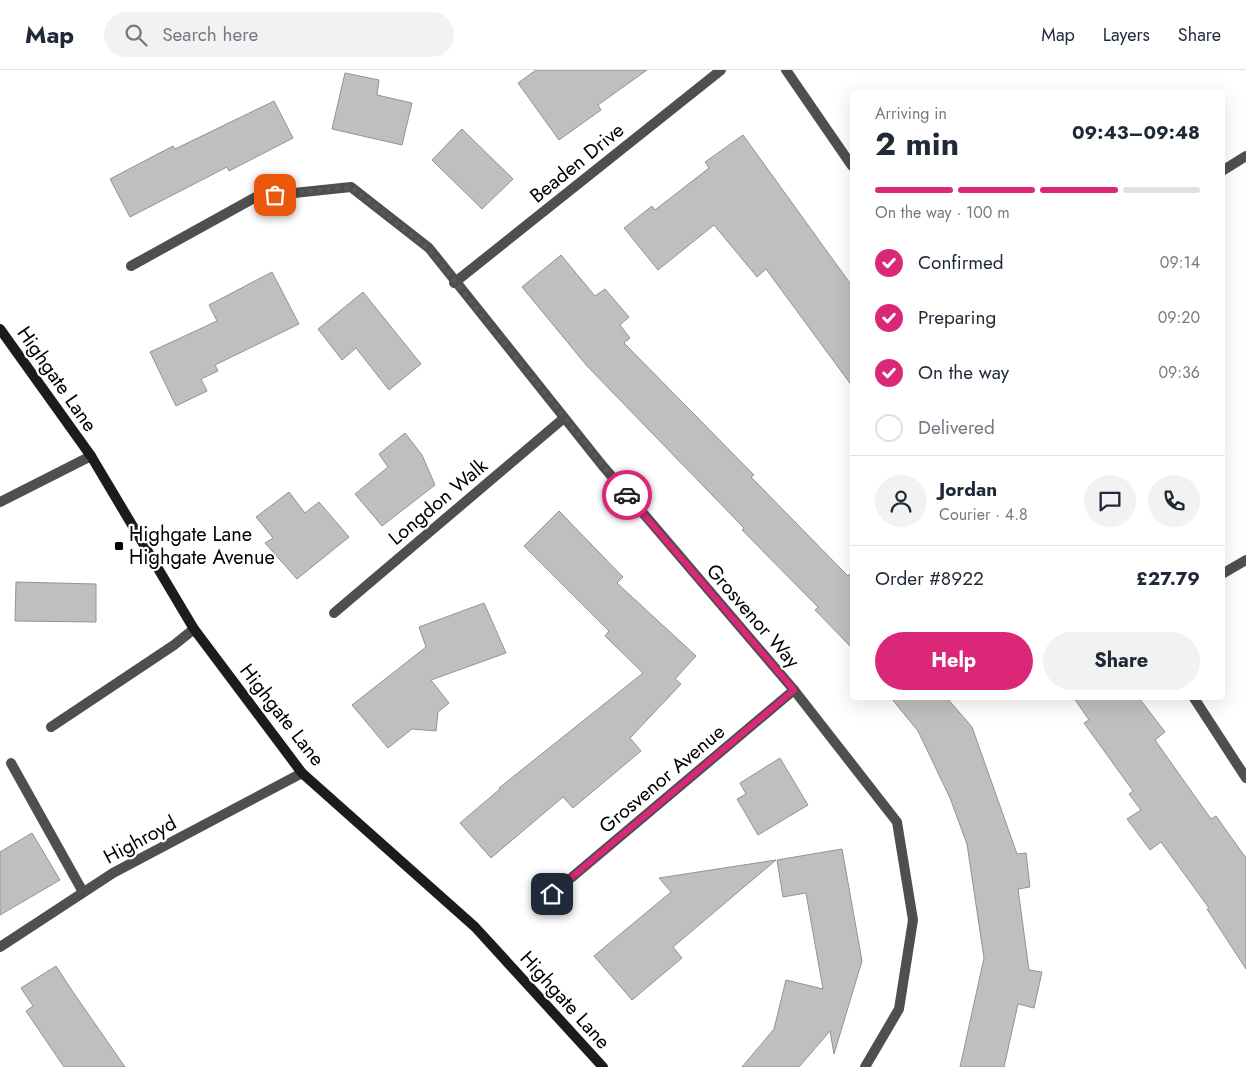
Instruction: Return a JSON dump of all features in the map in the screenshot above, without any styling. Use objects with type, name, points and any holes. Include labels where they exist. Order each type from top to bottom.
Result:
[{"type":"street","name":"Beaden Drive","points":[[454,283],[721,70]]},
{"type":"street","points":[[786,70],[850,163]]},
{"type":"street","points":[[1225,169],[1246,156]]},
{"type":"street","name":"Grosvenor Way","points":[[132,266],[256,197],[351,187],[428,248],[454,283],[602,465],[794,690],[897,822],[913,920],[900,1009],[865,1067]]},
{"type":"street","name":"Highgate Lane","points":[[0,329],[91,456],[194,629],[302,773],[475,926],[602,1067]]},
{"type":"street","name":"Longdon Walk","points":[[334,613],[564,418]]},
{"type":"street","points":[[0,502],[91,456]]},
{"type":"street","points":[[1225,572],[1246,560]]},
{"type":"street","points":[[50,727],[174,646],[194,629]]},
{"type":"street","name":"Grosvenor Avenue","points":[[552,894],[794,690]]},
{"type":"street","points":[[1195,700],[1246,778]]},
{"type":"street","points":[[11,763],[83,892]]},
{"type":"street","name":"Highroyd","points":[[0,947],[113,873],[302,773]]},
{"type":"building","points":[[536,70],[647,70],[598,105],[601,110],[559,140],[518,83]]},
{"type":"building","points":[[345,73],[379,80],[377,95],[412,103],[402,145],[332,129]]},
{"type":"building","points":[[274,101],[293,138],[229,171],[227,167],[130,217],[110,179],[173,146],[175,149]]},
{"type":"building","points":[[462,129],[513,179],[482,209],[432,160]]},
{"type":"building","points":[[743,135],[850,283],[850,383],[766,269],[757,277],[714,225],[658,270],[624,228],[652,206],[655,210],[709,168],[705,162]]},
{"type":"building","points":[[561,255],[595,296],[605,289],[629,317],[620,325],[630,338],[624,343],[754,475],[751,477],[848,576],[850,574],[850,646],[815,610],[818,607],[742,530],[744,528],[587,366],[522,287]]},
{"type":"building","points":[[272,272],[299,324],[215,365],[218,371],[201,379],[207,391],[176,406],[150,352],[217,321],[209,305]]},
{"type":"building","points":[[363,292],[421,364],[389,390],[356,348],[342,360],[318,329]]},
{"type":"building","points":[[405,433],[422,455],[435,485],[382,526],[355,494],[388,467],[379,454]]},
{"type":"building","points":[[289,492],[305,513],[319,502],[349,537],[297,579],[265,543],[273,538],[256,517]]},
{"type":"building","points":[[559,511],[623,577],[617,583],[696,656],[675,679],[681,684],[630,738],[641,751],[573,808],[563,797],[491,858],[460,823],[499,788],[643,673],[605,636],[609,631],[524,546]]},
{"type":"building","points":[[16,582],[96,584],[96,622],[15,621]]},
{"type":"building","points":[[484,603],[506,653],[431,680],[449,703],[438,712],[436,731],[412,729],[388,748],[352,705],[426,647],[419,627]]},
{"type":"building","points":[[893,700],[949,700],[972,727],[1017,854],[1026,853],[1030,887],[1018,889],[1029,970],[1042,972],[1034,1008],[1018,1004],[1004,1067],[960,1067],[984,958],[967,844],[950,798],[918,731]]},
{"type":"building","points":[[1075,700],[1141,700],[1165,732],[1155,740],[1211,819],[1216,816],[1246,858],[1246,969],[1207,909],[1209,908],[1161,842],[1150,850],[1127,819],[1141,810],[1129,794],[1133,791],[1084,723],[1089,720]]},
{"type":"building","points":[[780,758],[808,805],[758,835],[737,799],[746,794],[740,783]]},
{"type":"building","points":[[32,833],[60,880],[0,915],[0,852]]},
{"type":"building","points":[[842,849],[862,961],[834,1054],[830,1031],[799,1067],[742,1067],[774,1029],[786,980],[823,989],[806,893],[783,897],[777,860]]},
{"type":"building","points":[[776,860],[673,947],[682,958],[632,1000],[594,956],[671,892],[659,878]]},
{"type":"building","points":[[56,966],[125,1067],[64,1067],[26,1011],[33,1006],[21,988]]},
{"type":"way so far","points":[[275,195],[351,187],[428,248],[454,283],[627,495]]},
{"type":"place","name":"Highgate Lane Highgate Avenue","points":[[119,546]]},
{"type":"route","points":[[552,894],[794,690],[627,495]]}]
